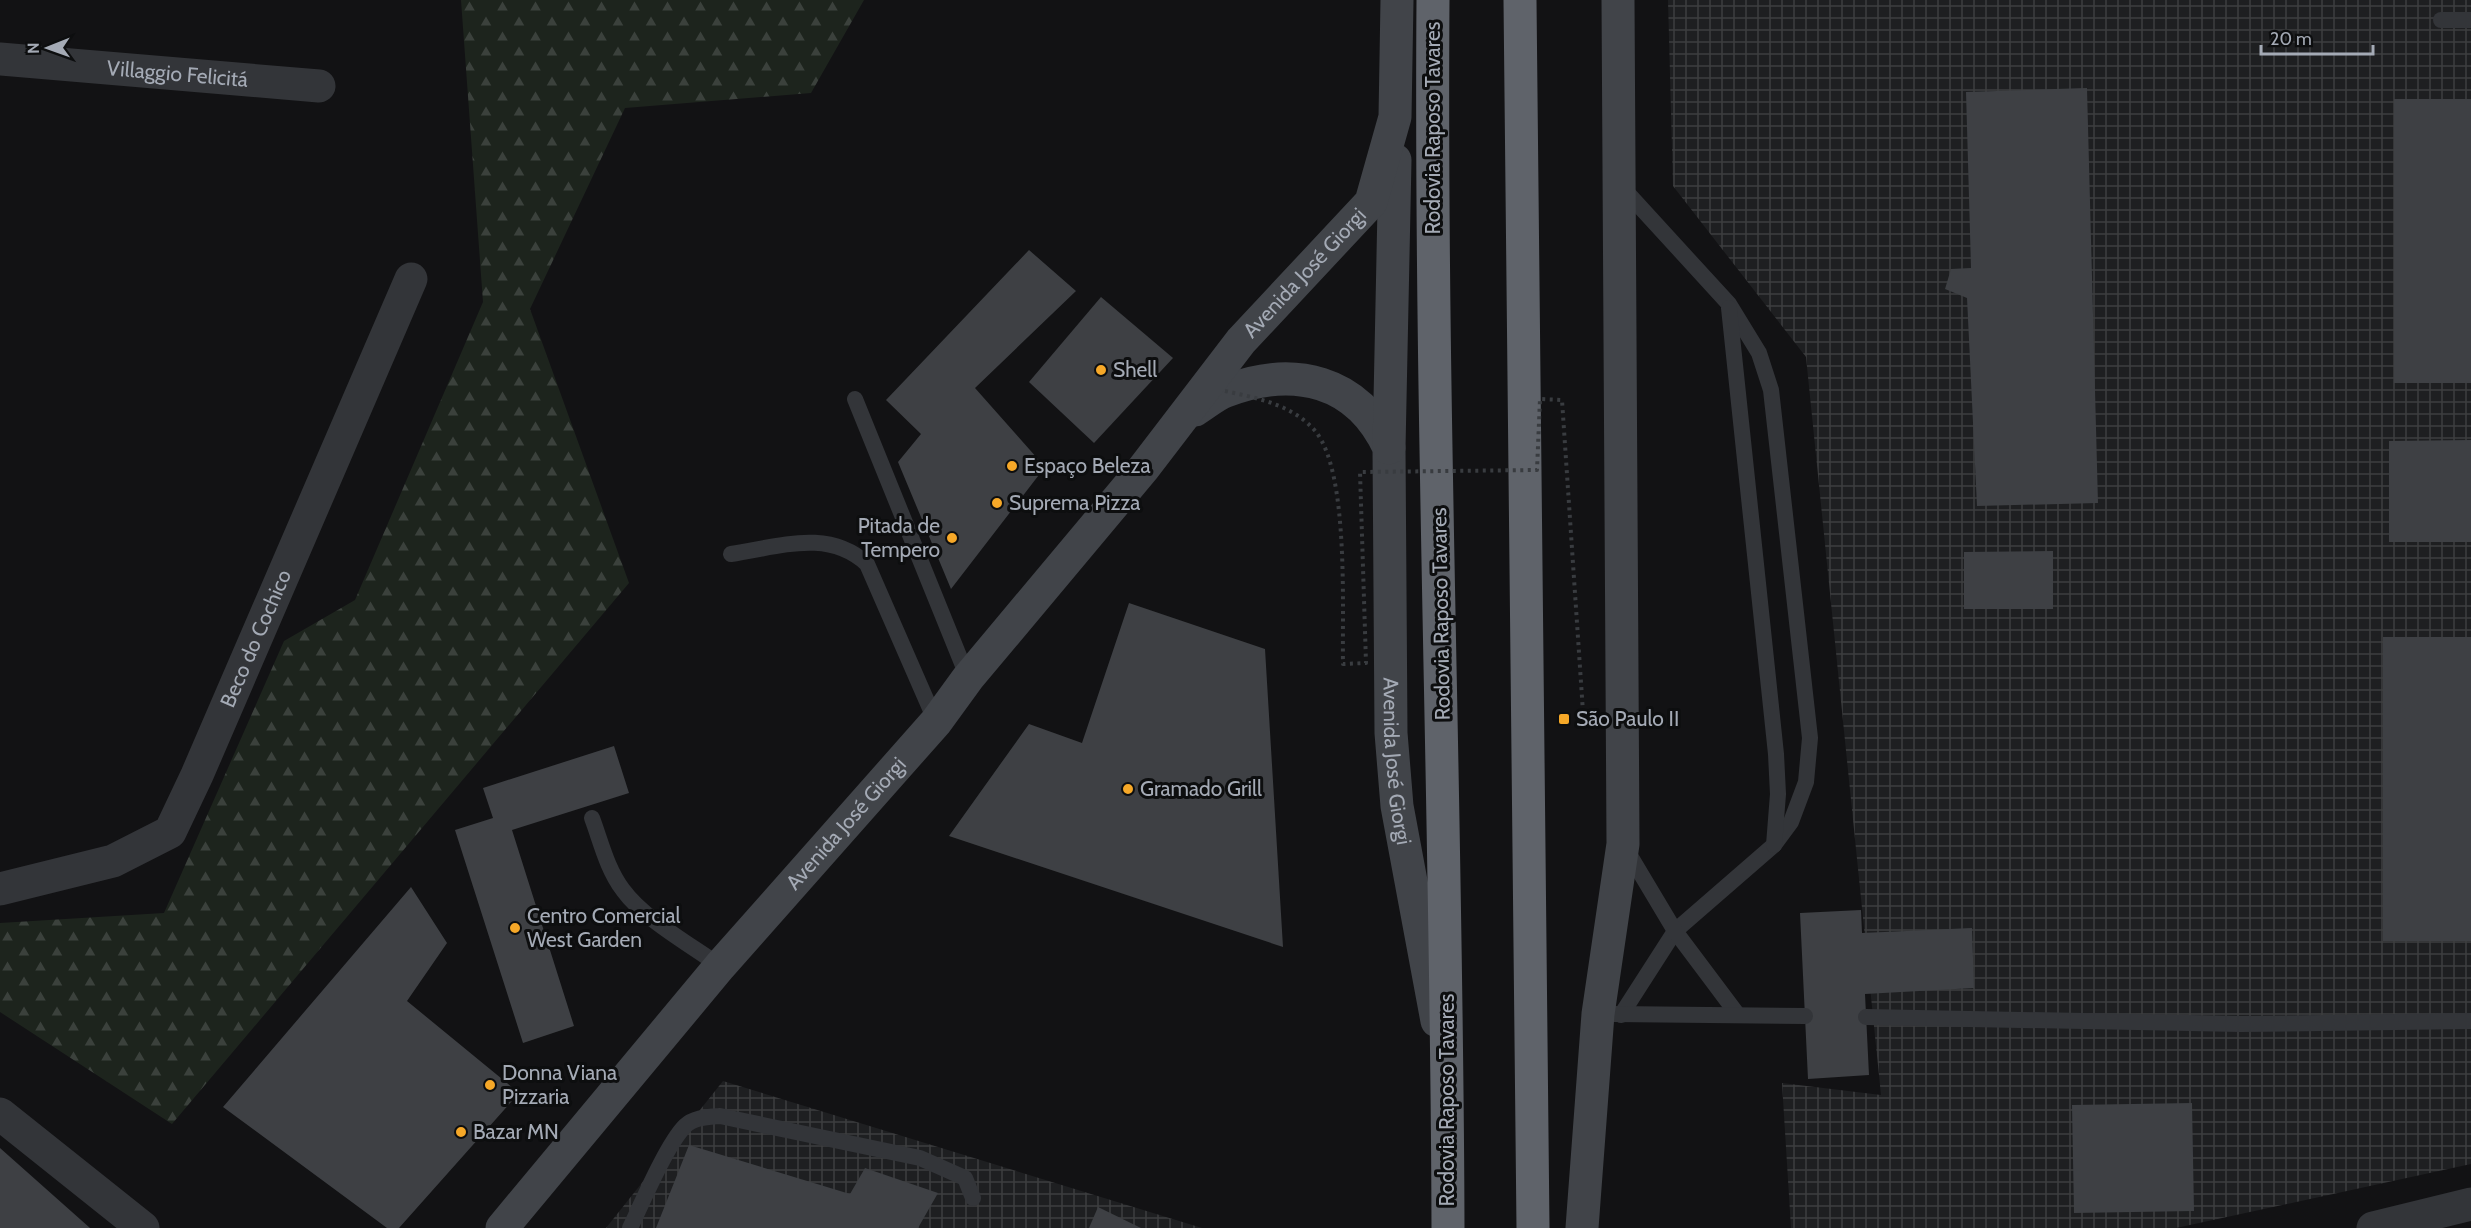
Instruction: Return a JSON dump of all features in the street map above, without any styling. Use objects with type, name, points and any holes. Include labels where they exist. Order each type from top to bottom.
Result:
[{"type":"highway","name":"Rodovia Raposo Tavares","points":[[1433,0],[1432,133],[1448,1228]]},
{"type":"highway","points":[[1521,0],[1533,1228]]},
{"type":"street","name":"Avenida José Giorgi","points":[[1397,0],[1389,448],[1391,733],[1397,806],[1446,1070]]},
{"type":"street","points":[[1582,1228],[1609,1014],[1623,844],[1620,4]]},
{"type":"street","name":"Villaggio Felicitá","points":[[0,59],[320,86]]},
{"type":"street","name":"Avenida José Giorgi","points":[[502,1228],[720,966],[936,722],[968,678],[1185,416],[1241,341],[1371,202],[1395,117]]},
{"type":"street","name":"Beco do Cochico","points":[[0,889],[113,861],[170,832],[197,775],[411,279]]},
{"type":"street","name":"Avenida José Giorgi","points":[[1185,416],[1225,391],[1275,378],[1305,379],[1330,386],[1354,401],[1378,424],[1389,448]]},
{"type":"street","points":[[0,1114],[143,1228]]},
{"type":"street","points":[[2373,1228],[2471,1204]]},
{"type":"lane","points":[[2441,20],[2471,20]]},
{"type":"lane","points":[[1609,1014],[1675,931],[1774,845],[1791,822],[1806,782],[1810,738],[1771,390],[1759,353],[1729,304],[1620,186]]},
{"type":"lane","points":[[1729,304],[1776,754],[1778,794],[1774,845]]},
{"type":"lane","points":[[855,399],[968,678]]},
{"type":"lane","points":[[731,554],[818,542],[836,544],[853,550],[867,564],[936,722]]},
{"type":"lane","points":[[592,818],[609,866],[623,891],[645,911],[720,966]]},
{"type":"lane","points":[[1623,844],[1675,931],[1738,1015]]},
{"type":"lane","points":[[1609,1014],[1805,1016]]},
{"type":"lane","points":[[1866,1017],[2231,1024],[2471,1021]]},
{"type":"lane","points":[[630,1228],[663,1161],[686,1125],[702,1117],[720,1116],[920,1158],[965,1178],[973,1198]]},
{"type":"path","points":[[1225,391],[1264,399],[1291,412],[1316,432],[1332,468],[1340,530],[1343,664],[1366,663],[1360,472],[1537,470],[1540,399],[1562,400],[1584,727]]},
{"type":"shaded area","points":[[1668,0],[2471,0],[2471,1164],[2176,1228],[1791,1228],[1782,1083],[1881,1095],[1806,357],[1673,186]]},
{"type":"shaded area","points":[[723,1081],[1202,1228],[606,1228]]},
{"type":"green space","points":[[461,0],[864,0],[811,93],[625,108],[530,309],[629,583],[172,1124],[0,1012],[0,923],[164,913],[284,641],[355,600],[483,302]]},
{"type":"building","points":[[2087,88],[2098,503],[1977,506],[1967,298],[1945,289],[1951,269],[1971,268],[1966,92]]},
{"type":"building","points":[[2394,99],[2471,99],[2471,383],[2394,383]]},
{"type":"building","points":[[1029,250],[1076,291],[975,388],[1045,467],[951,589],[898,462],[921,434],[886,400]]},
{"type":"building","name":"Shell","points":[[1101,297],[1173,358],[1094,443],[1029,382]]},
{"type":"building","points":[[2471,440],[2471,542],[2389,542],[2389,441]]},
{"type":"building","points":[[2053,551],[2053,609],[1964,609],[1964,552]]},
{"type":"building","name":"Gramado Grill","points":[[1129,603],[1265,649],[1283,947],[949,836],[1029,724],[1082,743]]},
{"type":"building","points":[[2383,637],[2471,637],[2471,941],[2383,941]]},
{"type":"building","name":"Centro Comercial West Garden","points":[[614,746],[629,793],[512,830],[574,1026],[523,1043],[455,830],[493,818],[483,788]]},
{"type":"building","points":[[411,887],[447,943],[407,1001],[519,1093],[399,1228],[387,1228],[223,1107]]},
{"type":"building","points":[[1861,910],[1862,933],[1972,928],[1974,988],[1865,994],[1869,1075],[1808,1079],[1800,913]]},
{"type":"building","points":[[2192,1103],[2194,1211],[2074,1213],[2072,1105]]},
{"type":"building","points":[[689,1145],[850,1194],[865,1168],[938,1193],[918,1228],[656,1228]]},
{"type":"building","points":[[0,1148],[90,1228],[0,1228]]},
{"type":"building","points":[[1098,1207],[1141,1228],[1089,1228]]},
{"type":"place","name":"Shell","points":[[1101,370]]},
{"type":"place","name":"Espaço Beleza","points":[[1012,466]]},
{"type":"place","name":"Suprema Pizza","points":[[997,503]]},
{"type":"place","name":"Pitada de Tempero","points":[[952,538]]},
{"type":"place","name":"São Paulo II","points":[[1564,719]]},
{"type":"place","name":"Gramado Grill","points":[[1128,789]]},
{"type":"place","name":"Centro Comercial West Garden","points":[[515,928]]},
{"type":"place","name":"Donna Viana Pizzaria","points":[[490,1085]]},
{"type":"place","name":"Bazar MN","points":[[461,1132]]}]
